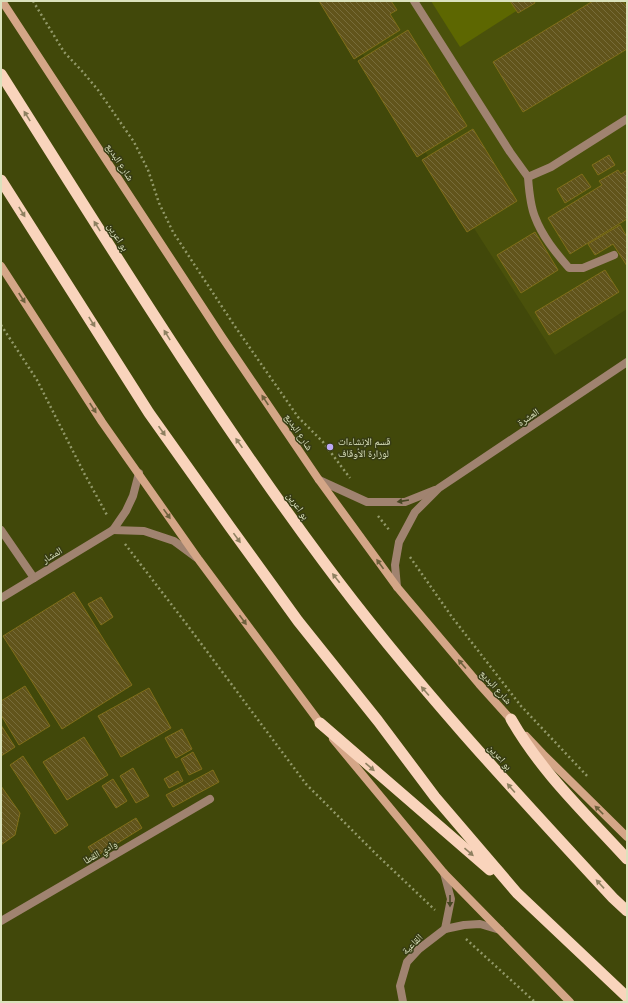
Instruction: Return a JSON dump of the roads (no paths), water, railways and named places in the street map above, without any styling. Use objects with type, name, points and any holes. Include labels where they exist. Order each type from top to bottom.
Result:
[{"type":"highway","name":"بو اعرين","points":[[1,74],[194,378],[323,562],[421,686],[518,796],[612,898],[627,911]]},
{"type":"highway","points":[[1,180],[149,413],[298,621],[378,721],[435,796],[517,893]]},
{"type":"highway","points":[[511,719],[546,772],[627,858]]},
{"type":"highway","points":[[320,723],[517,893],[627,997]]},
{"type":"main road","name":"شارع البديع","points":[[2,1],[222,337],[319,480],[397,588],[479,684],[543,754],[627,837]]},
{"type":"main road","points":[[1,266],[102,422],[199,560],[320,723],[444,872],[570,1002]]},
{"type":"street","points":[[414,1],[510,152],[528,177],[530,202],[534,217],[554,249],[569,268],[583,268],[614,255]]},
{"type":"street","points":[[528,177],[551,167],[627,119]]},
{"type":"street","name":"العشرة","points":[[397,588],[395,565],[399,542],[414,512],[439,488],[627,362]]},
{"type":"street","name":"المشار","points":[[1,598],[113,530],[126,511],[133,496],[139,473]]},
{"type":"street","name":"العشرة","points":[[319,480],[367,502],[404,502],[439,488]]},
{"type":"street","points":[[1,530],[34,578]]},
{"type":"street","points":[[113,530],[144,531],[174,541],[199,560]]},
{"type":"street","name":"وادي القطا","points":[[1,921],[210,799]]},
{"type":"street","points":[[444,872],[451,899],[445,929]]},
{"type":"street","name":"القاعية","points":[[403,1002],[400,986],[407,962],[419,949],[445,929],[464,925],[480,924],[500,930]]},
{"type":"place","name":"قسم الإنشاءات لوزارة الأوقاف","points":[[330,447]]}]
